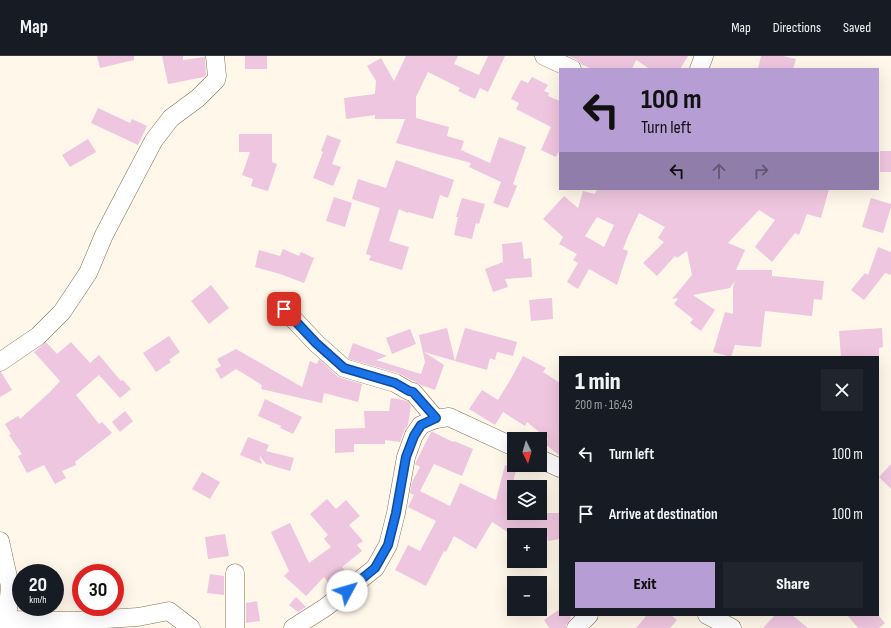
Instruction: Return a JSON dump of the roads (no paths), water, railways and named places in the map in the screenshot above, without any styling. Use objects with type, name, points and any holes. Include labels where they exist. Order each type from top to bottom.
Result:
[{"type":"street","points":[[0,362],[38,336],[62,312],[88,273],[104,235],[154,140],[171,118],[198,98],[216,80],[215,56]]},
{"type":"street","points":[[544,56],[570,68]]},
{"type":"street","points":[[698,68],[704,56]]},
{"type":"street","points":[[284,309],[316,343],[344,368],[395,383],[413,392],[436,418]]},
{"type":"street","points":[[293,628],[326,607],[375,568],[388,545],[396,513],[406,457],[414,436],[421,425],[436,418],[449,417],[507,444]]},
{"type":"street","points":[[547,462],[559,468]]},
{"type":"street","points":[[0,541],[10,586],[4,622],[73,624],[138,617],[170,611],[191,628]]},
{"type":"street","points":[[234,573],[235,628]]},
{"type":"street","points":[[576,628],[588,616]]},
{"type":"street","points":[[709,616],[732,628]]}]
